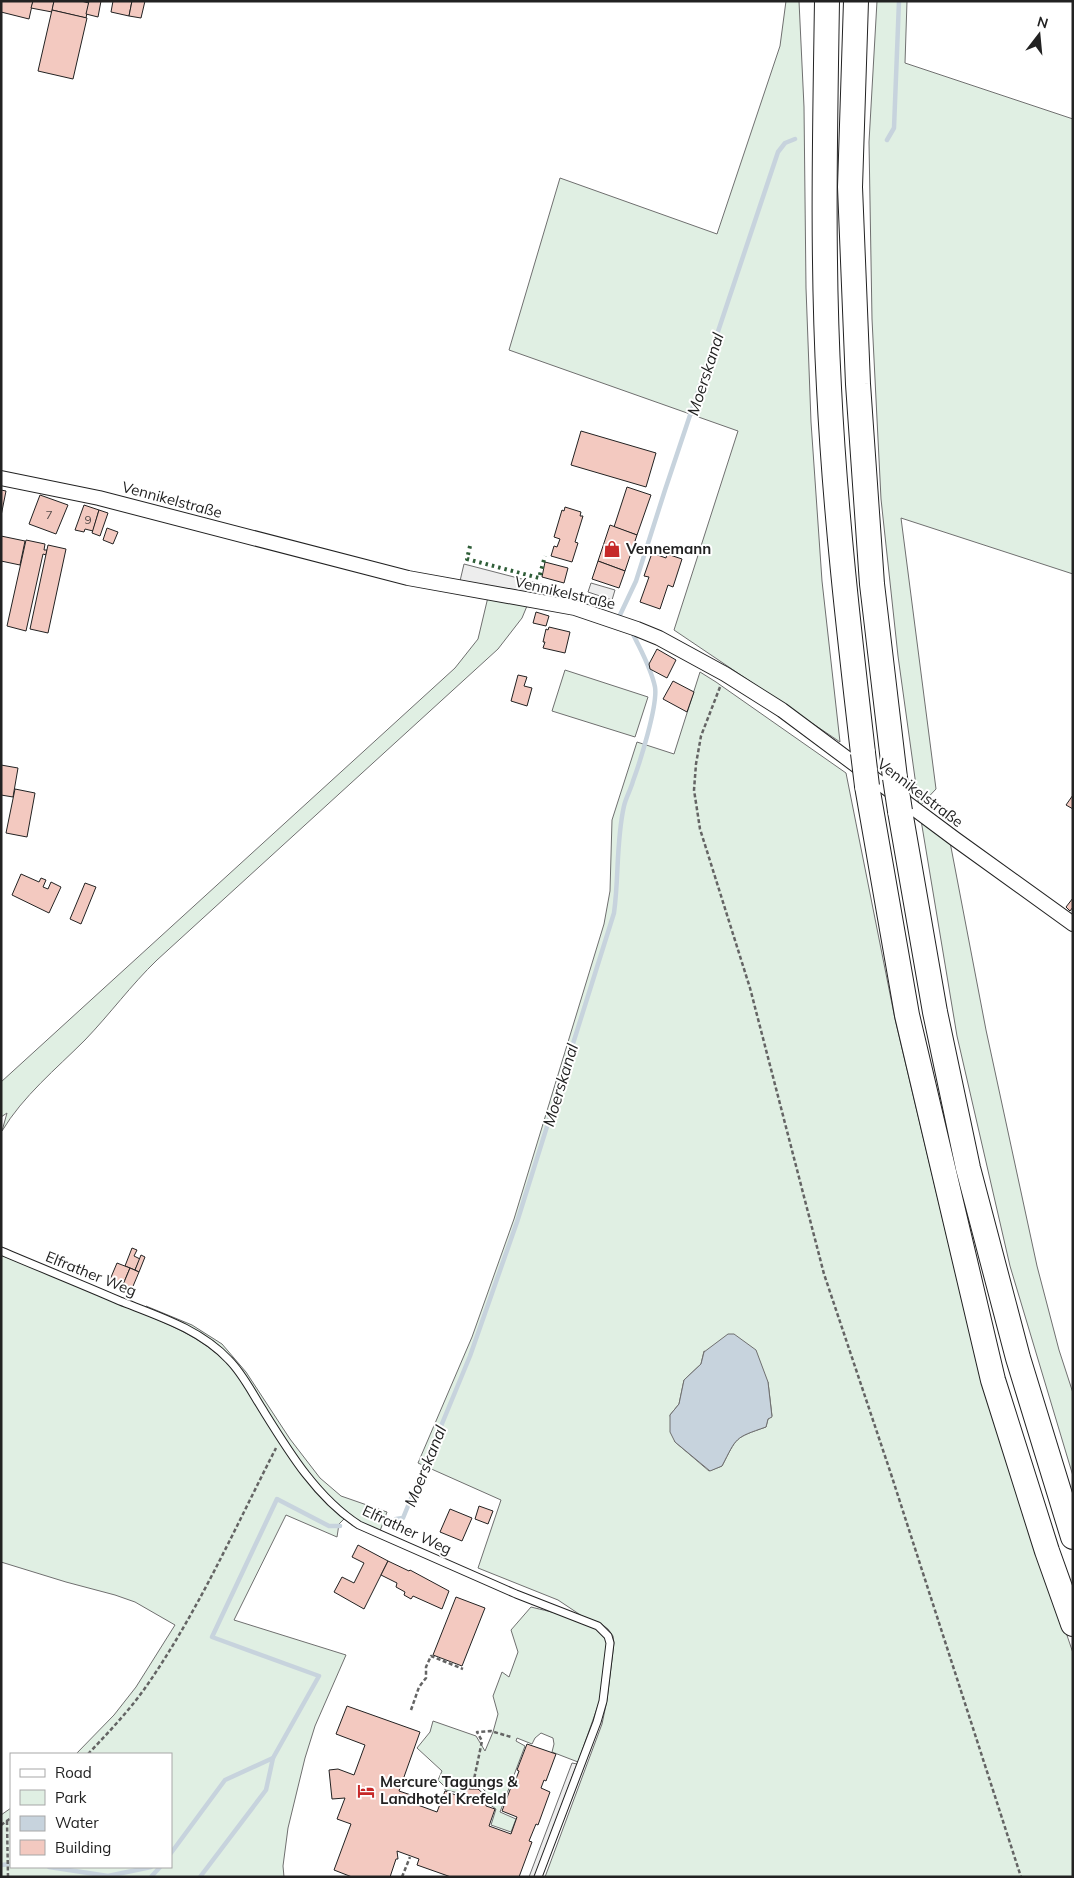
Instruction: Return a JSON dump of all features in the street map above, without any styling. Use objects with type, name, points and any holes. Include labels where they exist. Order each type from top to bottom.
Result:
[{"type":"highway","points":[[827,1],[823,186],[829,388],[844,585],[867,786],[907,1015],[993,1380],[1044,1541],[1073,1624]]},
{"type":"highway","points":[[856,1],[850,187],[858,384],[872,584],[895,778],[935,1012],[968,1168],[1018,1358],[1073,1537]]},
{"type":"street","name":"Vennikelstraße","points":[[1,478],[99,498],[408,578],[575,608],[659,638],[725,674],[790,716],[955,840],[1073,924]]},
{"type":"lane","name":"Elfrather Weg","points":[[1,1252],[172,1322],[206,1340],[219,1350],[237,1369],[281,1438],[324,1496],[348,1518],[359,1525],[516,1594],[598,1626],[608,1636],[610,1651],[604,1695],[597,1722],[538,1877]]},
{"type":"path","points":[[725,674],[701,736],[696,764],[694,790],[700,828],[750,988],[824,1274],[1022,1877]]},
{"type":"path","points":[[89,1753],[121,1719],[142,1692],[185,1626],[281,1438]]},
{"type":"path","points":[[411,1710],[419,1687],[426,1678],[426,1667],[431,1656],[464,1669]]},
{"type":"path","points":[[473,1784],[482,1741],[477,1732],[491,1731],[511,1737]]},
{"type":"path","points":[[1,1825],[10,1819]]},
{"type":"path","points":[[7,1821],[8,1876]]},
{"type":"path","points":[[402,1877],[410,1857]]},
{"type":"green space","points":[[786,1],[799,1],[804,107],[806,288],[811,422],[822,581],[840,742],[674,630],[738,431],[509,350],[560,178],[717,234],[780,46]]},
{"type":"green space","points":[[877,1],[907,1],[905,63],[1073,119],[1073,574],[901,518],[936,789],[919,807],[898,656],[881,499],[872,319],[869,142]]},
{"type":"green space","points":[[488,597],[527,606],[522,618],[498,649],[157,960],[85,1040],[30,1094],[2,1131],[7,1113],[1,1117],[1,1082],[455,668],[478,639]]},
{"type":"green space","points":[[565,670],[648,697],[635,737],[552,711]]},
{"type":"green space","points":[[700,672],[846,773],[895,1019],[983,1388],[1073,1653],[1073,1877],[545,1877],[602,1724],[607,1700],[614,1643],[613,1636],[600,1623],[582,1616],[558,1600],[478,1568],[501,1500],[418,1463],[472,1337],[514,1219],[604,924],[610,891],[612,820],[637,742],[674,754]],"holes":[[[704,1351],[768,1382],[772,1416],[768,1419],[766,1427],[738,1440],[722,1466],[709,1471],[675,1442],[670,1415],[679,1404],[684,1380],[701,1364]]]},
{"type":"green space","points":[[921,820],[950,842],[986,1030],[1037,1266],[1059,1350],[1073,1393],[1073,1476],[1010,1266],[957,1036]]},
{"type":"green space","points":[[1,1255],[163,1322],[209,1348],[235,1372],[303,1474],[322,1499],[344,1519],[339,1524],[337,1537],[286,1515],[234,1620],[346,1655],[315,1726],[305,1758],[288,1828],[283,1866],[284,1877],[1,1877],[1,1815],[10,1809],[10,1868],[172,1868],[172,1753],[77,1753],[114,1715],[136,1687],[175,1625],[135,1602],[1,1562]]},
{"type":"green space","points":[[146,1306],[192,1325],[222,1344],[246,1372],[290,1439],[320,1478],[341,1496],[387,1512],[380,1531],[350,1515],[316,1482],[286,1442],[232,1359],[202,1335],[145,1308]]},
{"type":"green space","points":[[531,1607],[586,1623],[596,1628],[607,1642],[600,1700],[578,1762],[552,1752],[553,1738],[541,1733],[532,1744],[517,1738],[516,1741],[525,1746],[500,1812],[516,1819],[511,1832],[491,1825],[496,1809],[489,1804],[488,1797],[483,1788],[479,1786],[470,1787],[459,1793],[445,1790],[445,1787],[438,1780],[442,1771],[417,1748],[430,1732],[433,1721],[476,1736],[485,1751],[498,1714],[493,1696],[502,1672],[509,1677],[518,1652],[511,1630]]},
{"type":"shaded area","points":[[464,564],[564,590],[561,600],[460,581]]},
{"type":"shaded area","points":[[591,583],[615,590],[612,600],[588,592]]},
{"type":"shaded area","points":[[572,1763],[577,1764],[535,1877],[529,1877]]},
{"type":"water","points":[[728,1334],[734,1334],[756,1350],[768,1382],[772,1417],[768,1419],[766,1427],[738,1440],[722,1466],[710,1471],[675,1442],[670,1432],[670,1415],[679,1404],[684,1380],[701,1364],[704,1352]]},
{"type":"building","points":[[1,1],[33,1],[29,19],[1,12]]},
{"type":"building","points":[[33,1],[54,1],[52,12],[31,8]]},
{"type":"building","points":[[54,1],[81,1],[89,3],[86,18],[52,10]]},
{"type":"building","points":[[89,1],[101,1],[98,17],[86,14]]},
{"type":"building","points":[[113,1],[132,1],[129,16],[111,12]]},
{"type":"building","points":[[132,1],[145,1],[141,18],[129,16]]},
{"type":"building","points":[[52,10],[87,18],[73,79],[38,71]]},
{"type":"building","points":[[581,431],[656,453],[646,487],[571,465]]},
{"type":"building","points":[[627,487],[651,495],[637,535],[614,527]]},
{"type":"building","points":[[1,490],[6,491],[1,516]]},
{"type":"building","points":[[40,495],[68,505],[56,534],[29,524]]},
{"type":"building","points":[[84,505],[99,510],[93,531],[85,529],[84,532],[75,530]]},
{"type":"building","points":[[565,507],[581,512],[580,516],[583,516],[575,542],[578,543],[572,562],[551,556],[554,546],[557,547],[560,539],[554,537],[562,510],[564,511]]},
{"type":"building","points":[[99,510],[108,513],[100,536],[92,533]]},
{"type":"building","points":[[610,525],[637,535],[625,571],[598,561]]},
{"type":"building","points":[[107,528],[118,532],[113,544],[103,540]]},
{"type":"building","points":[[1,536],[25,541],[20,565],[1,561]]},
{"type":"building","points":[[26,540],[45,544],[44,550],[47,550],[46,555],[43,554],[26,631],[7,626]]},
{"type":"building","points":[[48,545],[66,549],[48,633],[30,629]]},
{"type":"building","points":[[652,553],[666,558],[667,554],[682,559],[673,587],[668,585],[660,609],[640,602],[649,577],[644,576]]},
{"type":"building","points":[[598,561],[625,571],[619,588],[592,579]]},
{"type":"building","points":[[545,562],[568,568],[564,583],[542,577]]},
{"type":"building","points":[[536,612],[549,616],[546,626],[533,623]]},
{"type":"building","points":[[549,627],[570,632],[565,653],[543,648],[546,629],[548,630]]},
{"type":"building","points":[[657,649],[676,660],[667,678],[650,669],[649,664]]},
{"type":"building","points":[[518,675],[527,677],[524,686],[532,688],[527,706],[511,701]]},
{"type":"building","points":[[673,681],[694,692],[687,712],[663,699]]},
{"type":"building","points":[[1,765],[18,768],[13,797],[1,795]]},
{"type":"building","points":[[15,789],[35,793],[27,837],[6,833]]},
{"type":"building","points":[[1073,795],[1073,809],[1066,805]]},
{"type":"building","points":[[21,874],[39,882],[41,878],[46,880],[43,887],[48,889],[51,882],[61,887],[49,913],[12,895]]},
{"type":"building","points":[[85,883],[96,887],[81,924],[70,919]]},
{"type":"building","points":[[1073,898],[1073,907],[1070,911],[1066,907]]},
{"type":"building","points":[[132,1248],[137,1250],[134,1256],[140,1259],[135,1270],[125,1266]]},
{"type":"building","points":[[141,1255],[145,1257],[139,1272],[135,1270]]},
{"type":"building","points":[[117,1263],[130,1268],[122,1287],[109,1282]]},
{"type":"building","points":[[130,1268],[139,1272],[131,1291],[122,1287]]},
{"type":"building","points":[[479,1506],[493,1511],[488,1524],[475,1519]]},
{"type":"building","points":[[450,1509],[472,1518],[462,1541],[440,1532]]},
{"type":"building","points":[[358,1545],[388,1561],[364,1609],[334,1592],[342,1577],[354,1583],[364,1563],[352,1557]]},
{"type":"building","points":[[388,1561],[410,1570],[449,1591],[442,1609],[413,1596],[411,1599],[404,1595],[405,1592],[396,1587],[397,1583],[381,1575]]},
{"type":"building","points":[[456,1597],[485,1608],[462,1666],[433,1655]]},
{"type":"building","name":"Mercure Tagungs & Landhotel Krefeld","points":[[347,1706],[420,1732],[399,1791],[420,1798],[415,1804],[437,1812],[445,1791],[461,1797],[468,1789],[478,1789],[486,1796],[486,1806],[495,1809],[489,1826],[511,1834],[517,1817],[502,1811],[519,1771],[517,1770],[527,1744],[556,1754],[546,1781],[544,1780],[541,1788],[550,1792],[538,1825],[536,1824],[529,1841],[532,1842],[519,1877],[451,1877],[417,1865],[419,1859],[397,1851],[398,1859],[396,1859],[390,1877],[352,1877],[334,1870],[351,1824],[337,1819],[345,1798],[332,1799],[329,1770],[338,1769],[354,1775],[365,1745],[336,1734]]},
{"type":"waterway","name":"Moerskanal","points":[[887,140],[894,128],[899,1]]},
{"type":"waterway","name":"Moerskanal","points":[[620,615],[636,581],[778,152],[785,143],[795,139]]},
{"type":"waterway","name":"Moerskanal","points":[[396,1519],[403,1518],[470,1356],[517,1222],[614,913],[621,819],[648,734],[655,695],[651,673],[633,634]]},
{"type":"waterway","name":"Moerskanal","points":[[172,1852],[225,1780],[273,1758],[319,1676],[212,1637],[277,1499],[329,1526],[340,1526]]},
{"type":"waterway","points":[[200,1877],[266,1790],[273,1758]]},
{"type":"waterway","points":[[1,1865],[10,1864]]},
{"type":"waterway","points":[[56,1868],[108,1876],[146,1868]]},
{"type":"waterway","name":"Moerskanal","points":[[151,1877],[159,1868]]},
{"type":"hedge","points":[[470,546],[467,559],[539,578],[545,556]]},
{"type":"place","name":"Vennemann","points":[[612,549]]},
{"type":"place","name":"Mercure Tagungs & Landhotel Krefeld","points":[[366,1791]]}]
